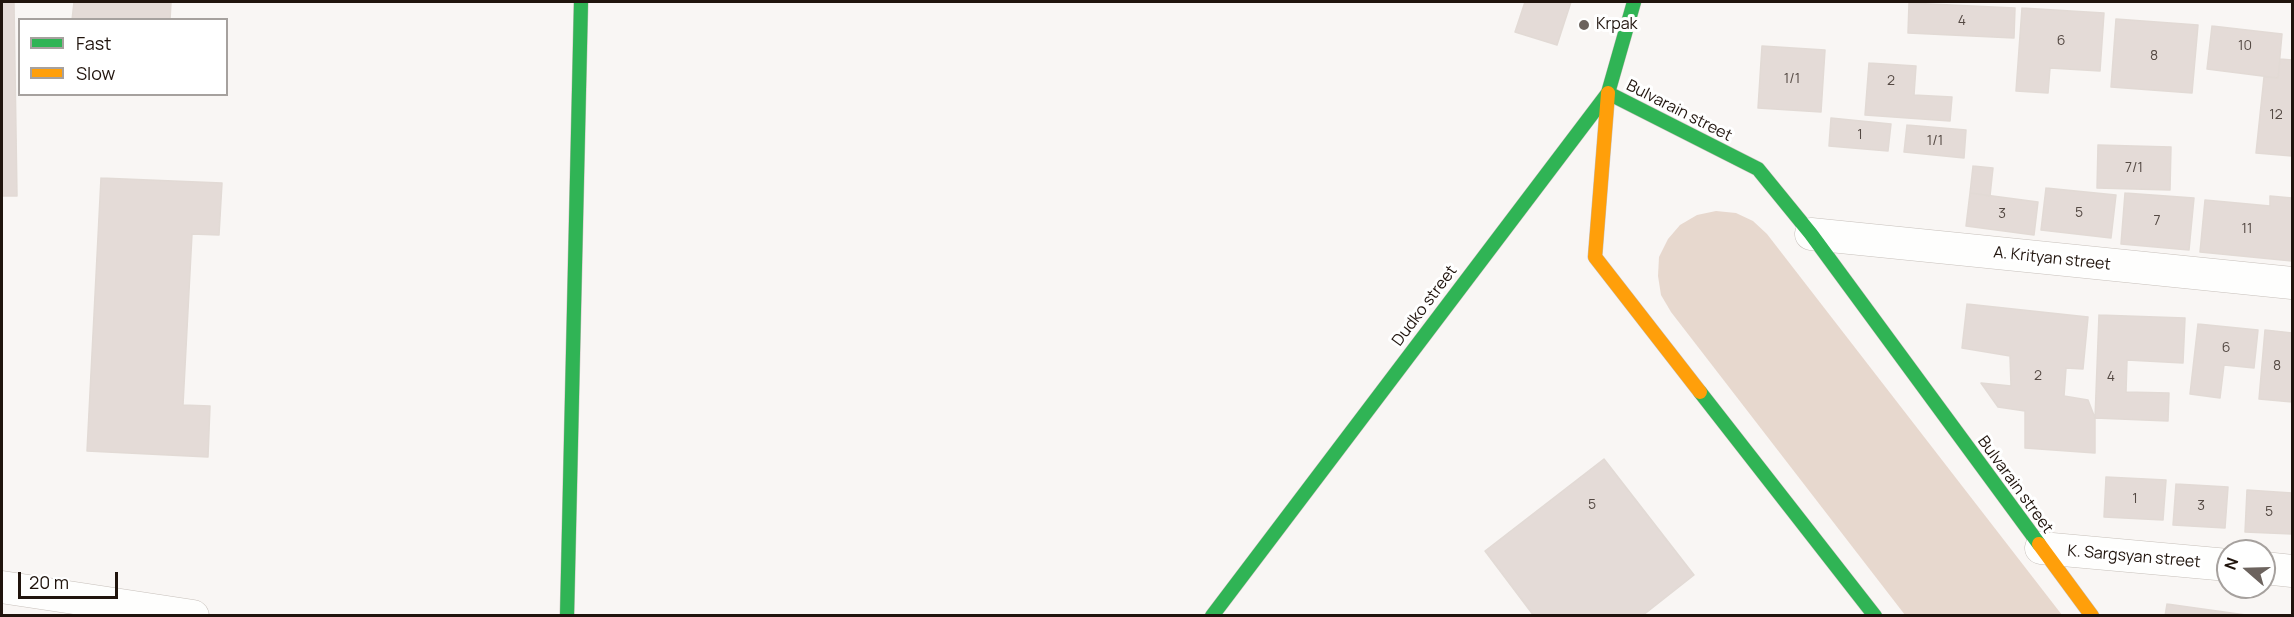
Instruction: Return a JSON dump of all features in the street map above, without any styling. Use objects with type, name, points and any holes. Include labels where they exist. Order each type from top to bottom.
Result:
[{"type":"street","points":[[567,615],[581,2]]},
{"type":"street","name":"Dudko street","points":[[1212,615],[1608,93],[1634,2]]},
{"type":"street","name":"Bulvarain street","points":[[1875,615],[1595,257],[1608,93],[1758,169],[1811,234],[2092,615]]},
{"type":"street","name":"A. Krityan street","points":[[1811,234],[2292,283]]},
{"type":"street","name":"K. Sargsyan street","points":[[2041,548],[2216,564]]},
{"type":"street","points":[[2276,569],[2292,571]]},
{"type":"street","points":[[2,587],[193,615]]},
{"type":"shaded area","points":[[1716,211],[1736,213],[1753,221],[1767,234],[2062,615],[1905,615],[1671,312],[1661,295],[1658,276],[1659,257],[1668,239],[1680,225],[1697,215]]},
{"type":"building","points":[[2,2],[14,2],[17,196],[2,196]]},
{"type":"building","points":[[74,2],[171,2],[170,18],[72,18]]},
{"type":"building","points":[[1525,2],[1571,2],[1557,45],[1515,32]]},
{"type":"building","points":[[1909,3],[2015,8],[2014,38],[1908,33]]},
{"type":"building","points":[[2022,8],[2104,13],[2100,71],[2050,68],[2048,93],[2016,91]]},
{"type":"building","points":[[2116,19],[2198,25],[2192,93],[2111,87]]},
{"type":"building","points":[[2212,26],[2282,34],[2278,78],[2207,69]]},
{"type":"building","points":[[1762,46],[1825,50],[1821,112],[1758,108]]},
{"type":"building","points":[[2280,59],[2292,60],[2292,156],[2256,153],[2264,77],[2278,78]]},
{"type":"building","points":[[1869,63],[1916,66],[1914,95],[1952,97],[1950,121],[1865,115]]},
{"type":"building","points":[[1831,118],[1891,124],[1888,151],[1829,146]]},
{"type":"building","points":[[1907,125],[1966,130],[1964,158],[1904,152]]},
{"type":"building","points":[[2098,145],[2171,147],[2170,190],[2097,188]]},
{"type":"building","points":[[1973,166],[1993,168],[1990,196],[1970,193]]},
{"type":"building","points":[[101,178],[222,183],[219,235],[192,234],[183,405],[210,406],[208,457],[87,451]]},
{"type":"building","points":[[2046,188],[2116,195],[2111,238],[2041,230]]},
{"type":"building","points":[[1970,193],[2038,202],[2034,235],[1966,226]]},
{"type":"building","points":[[2125,193],[2194,198],[2189,250],[2121,244]]},
{"type":"building","points":[[2270,196],[2292,198],[2292,261],[2200,252],[2205,200],[2270,206]]},
{"type":"building","points":[[1967,304],[2088,317],[2083,369],[2066,368],[2064,396],[2088,400],[2095,418],[2095,453],[2025,448],[2025,411],[1998,407],[1981,383],[2011,386],[2010,356],[1962,348]]},
{"type":"building","points":[[2099,315],[2185,318],[2183,363],[2127,360],[2126,392],[2169,393],[2168,421],[2095,418]]},
{"type":"building","points":[[2198,324],[2258,330],[2254,368],[2224,365],[2220,398],[2190,394]]},
{"type":"building","points":[[2265,330],[2292,333],[2292,402],[2259,399]]},
{"type":"building","points":[[1604,459],[1694,575],[1642,616],[1534,616],[1485,551]]},
{"type":"building","points":[[2106,477],[2166,480],[2163,520],[2104,517]]},
{"type":"building","points":[[2176,484],[2228,487],[2225,528],[2173,525]]},
{"type":"building","points":[[2247,490],[2292,493],[2292,534],[2245,532]]},
{"type":"building","points":[[2167,604],[2253,616],[2165,616]]},
{"type":"traffic: fast","points":[[567,616],[581,2]]},
{"type":"traffic: fast","points":[[1212,616],[1608,93],[1634,2]]},
{"type":"traffic: fast","points":[[1608,93],[1758,169],[1811,234],[2039,544]]},
{"type":"traffic: fast","points":[[1700,392],[1875,616]]},
{"type":"traffic: slow","points":[[1608,93],[1595,257],[1700,392]]},
{"type":"traffic: slow","points":[[2039,544],[2092,616]]},
{"type":"place","name":"Krpak","points":[[1584,25]]}]
